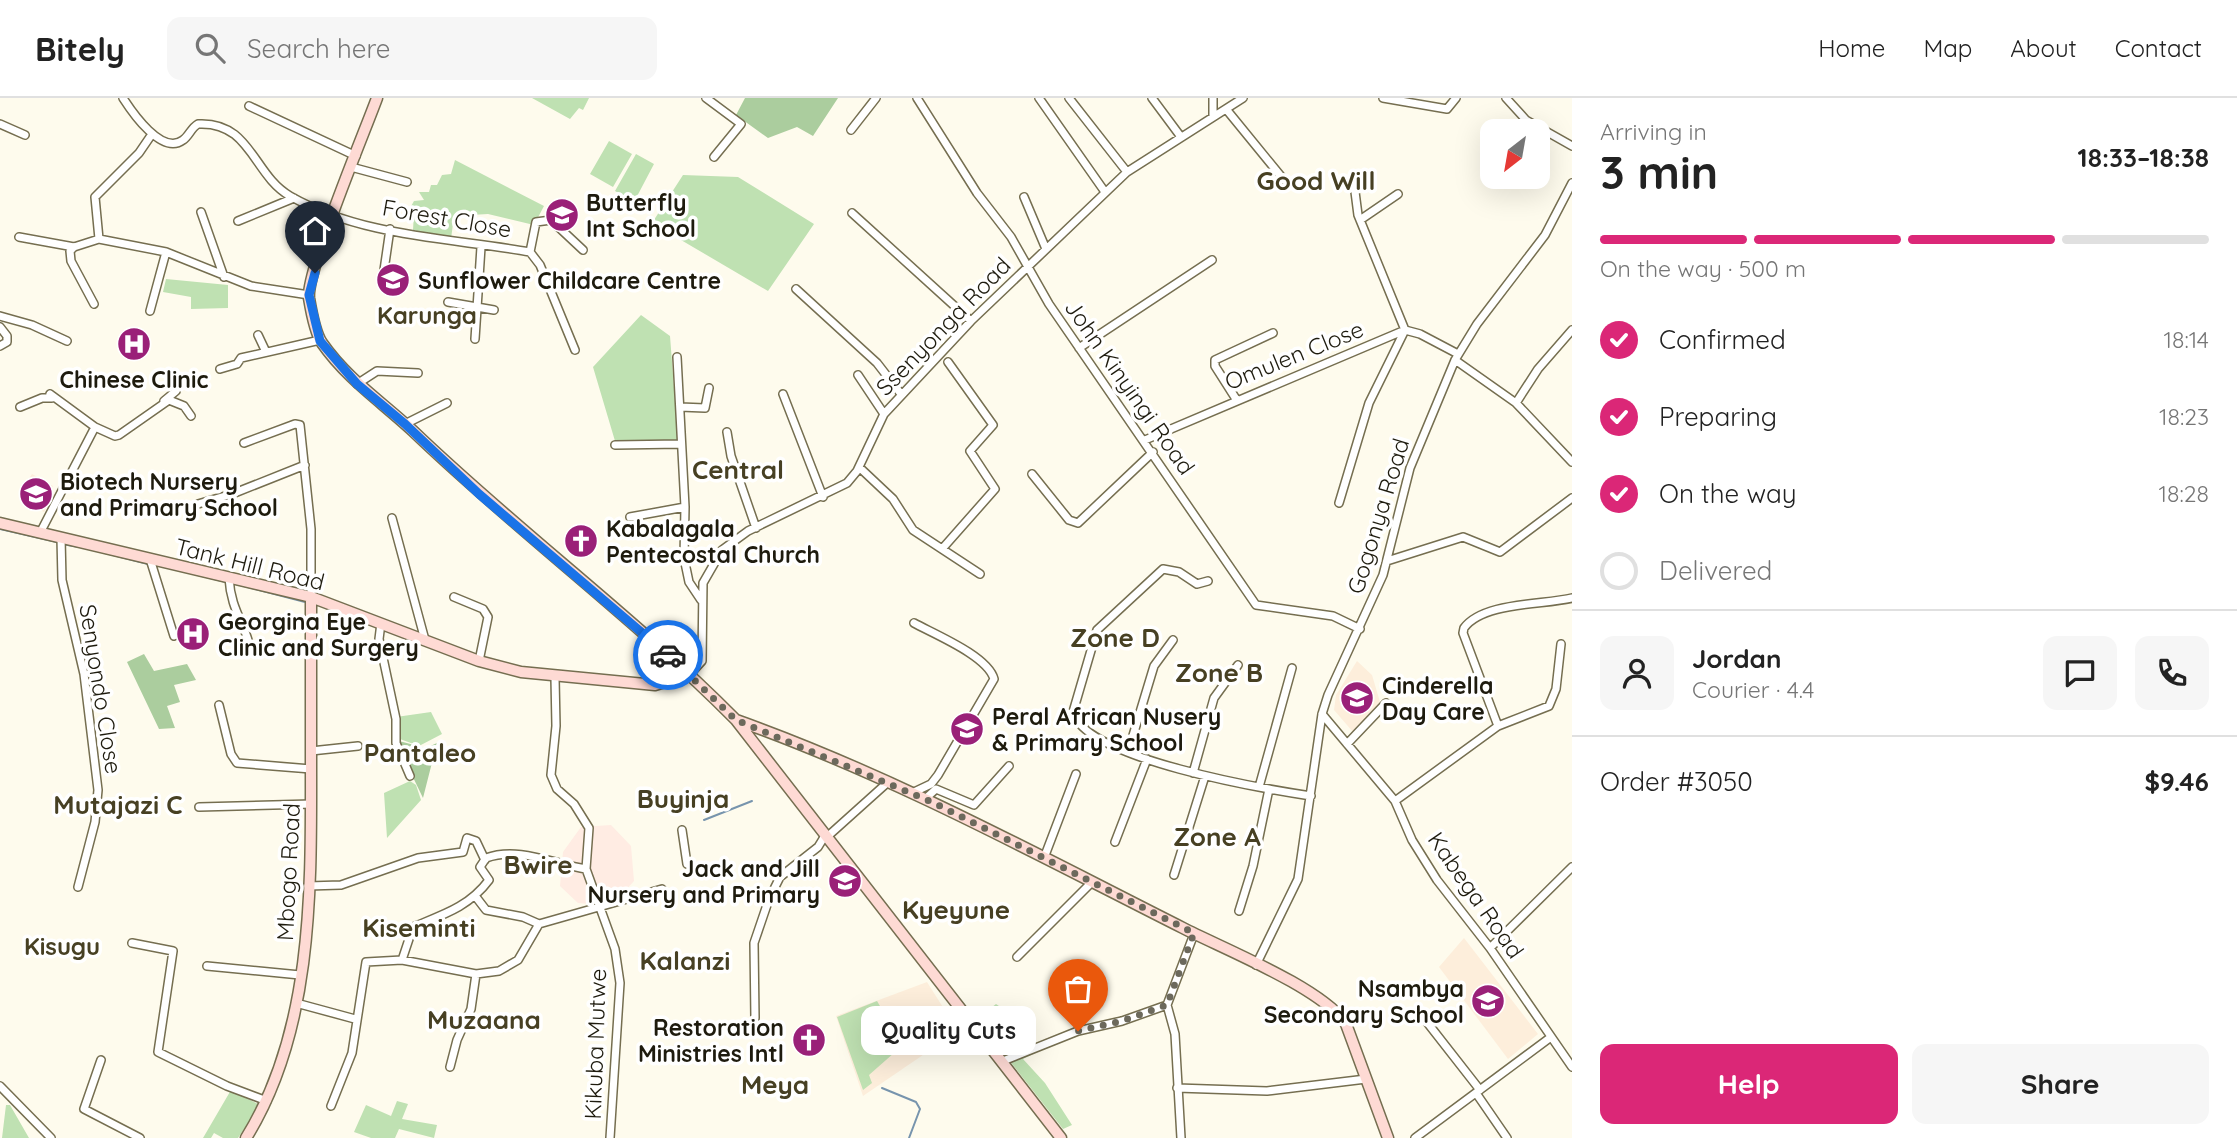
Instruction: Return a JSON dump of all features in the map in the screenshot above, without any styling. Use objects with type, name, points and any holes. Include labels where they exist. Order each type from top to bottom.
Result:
[{"type":"street","points":[[99,239],[95,197],[139,153],[152,134],[123,98]]},
{"type":"street","points":[[377,98],[333,218],[309,295],[320,341],[357,384],[405,424],[479,494],[690,674],[736,720],[1061,1138]]},
{"type":"street","points":[[706,98],[715,101],[741,124],[713,157]]},
{"type":"street","points":[[851,130],[876,98]]},
{"type":"street","name":"John Kinyingi Road","points":[[917,98],[977,193],[1011,237],[1026,268],[1079,348],[1145,440],[1256,605],[1333,616],[1360,629]]},
{"type":"street","points":[[1039,98],[1105,192]]},
{"type":"street","points":[[1069,98],[1127,172]]},
{"type":"street","points":[[1152,98],[1181,137]]},
{"type":"street","points":[[1213,98],[1213,117]]},
{"type":"street","name":"Ssenyonga Road","points":[[690,674],[702,661],[705,614],[701,600],[703,583],[716,558],[735,539],[847,483],[859,467],[884,414],[901,394],[945,358],[971,321],[1127,172],[1243,98]]},
{"type":"street","points":[[1383,98],[1447,109],[1456,98]]},
{"type":"street","points":[[1506,98],[1526,120],[1572,146]]},
{"type":"street","points":[[249,106],[356,156]]},
{"type":"street","points":[[1226,109],[1284,180]]},
{"type":"street","points":[[0,124],[25,135]]},
{"type":"street","name":"Forest Close","points":[[152,134],[175,143],[182,141],[198,124],[229,129],[245,141],[268,177],[293,198],[333,218],[481,247],[530,252],[540,265],[575,350]]},
{"type":"street","points":[[351,167],[407,182]]},
{"type":"street","name":"Gogonya Road","points":[[1256,965],[1297,879],[1322,714],[1387,561],[1410,468],[1457,357],[1477,324],[1545,235],[1572,183]]},
{"type":"street","points":[[1339,503],[1369,403],[1405,330],[1360,220],[1354,184]]},
{"type":"street","points":[[1360,220],[1398,194]]},
{"type":"street","points":[[1565,195],[1572,202]]},
{"type":"street","points":[[1024,197],[1046,249]]},
{"type":"street","points":[[238,221],[293,198]]},
{"type":"street","points":[[201,212],[224,277]]},
{"type":"street","points":[[852,213],[971,321]]},
{"type":"street","points":[[530,252],[536,222],[544,218],[551,220],[583,250]]},
{"type":"street","points":[[382,284],[390,229]]},
{"type":"street","points":[[19,237],[74,247],[99,239],[166,252],[251,286],[309,295]]},
{"type":"street","points":[[74,247],[70,251],[71,261],[94,304]]},
{"type":"street","points":[[475,339],[481,247]]},
{"type":"street","points":[[150,311],[166,252]]},
{"type":"street","points":[[1079,348],[1212,260]]},
{"type":"street","points":[[796,289],[868,354],[901,394]]},
{"type":"street","points":[[448,302],[494,310]]},
{"type":"street","points":[[0,316],[32,325],[67,341]]},
{"type":"street","points":[[0,327],[7,336],[6,342],[0,346]]},
{"type":"street","points":[[1405,330],[1420,334],[1457,357],[1516,403],[1571,458]]},
{"type":"street","name":"Omulen Close","points":[[1145,440],[1236,399],[1405,330]]},
{"type":"street","points":[[1516,403],[1538,369],[1572,330]]},
{"type":"street","points":[[1236,399],[1215,366],[1215,359],[1273,333]]},
{"type":"street","points":[[258,335],[266,352]]},
{"type":"street","points":[[220,369],[237,364],[241,358],[320,341]]},
{"type":"street","points":[[677,357],[685,507],[684,558],[689,582],[701,600]]},
{"type":"street","points":[[942,549],[995,489],[970,452],[993,425],[945,358]]},
{"type":"street","points":[[357,384],[377,371],[418,373]]},
{"type":"street","points":[[858,375],[884,414]]},
{"type":"street","points":[[680,407],[705,408],[709,388]]},
{"type":"street","points":[[20,407],[51,396],[95,427],[114,436],[119,435],[176,391]]},
{"type":"street","points":[[783,394],[823,497]]},
{"type":"street","points":[[163,402],[176,401],[188,410],[191,416]]},
{"type":"street","points":[[405,424],[447,403]]},
{"type":"street","points":[[244,443],[295,424],[300,425],[311,529],[311,597]]},
{"type":"street","points":[[40,533],[95,427]]},
{"type":"street","points":[[727,432],[731,456],[756,528]]},
{"type":"street","points":[[615,445],[681,444]]},
{"type":"street","points":[[1032,474],[1069,520],[1078,523],[1153,452]]},
{"type":"street","points":[[198,504],[232,494],[305,465]]},
{"type":"street","points":[[859,467],[893,499],[913,530],[980,574]]},
{"type":"street","points":[[1387,561],[1463,537],[1500,552],[1572,498]]},
{"type":"street","points":[[630,517],[685,507]]},
{"type":"street","points":[[392,518],[425,640]]},
{"type":"street","name":"Tank Hill Road","points":[[0,523],[311,597],[479,661],[555,678],[655,685],[690,674]]},
{"type":"street","name":"Senyondo Close","points":[[61,538],[62,580],[82,662],[98,790],[95,822],[78,887]]},
{"type":"street","points":[[150,559],[174,636]]},
{"type":"street","points":[[1208,581],[1197,584],[1179,572],[1163,569],[1103,620],[1097,630],[1075,704],[1076,722],[1084,731],[1147,759],[1205,776],[1311,796]]},
{"type":"street","points":[[229,578],[235,615],[249,638],[251,652]]},
{"type":"street","name":"Mbogo Road","points":[[246,1138],[268,1101],[289,1038],[300,975],[312,804],[311,597]]},
{"type":"street","points":[[454,597],[483,609],[488,617],[479,661]]},
{"type":"street","points":[[1498,726],[1463,633],[1464,628],[1481,616],[1515,605],[1545,604],[1572,598]]},
{"type":"street","points":[[381,623],[379,639],[396,719],[396,743],[410,776]]},
{"type":"street","points":[[911,793],[931,784],[938,775],[994,678],[990,669],[967,652],[914,623]]},
{"type":"street","points":[[1128,752],[1154,666],[1173,640]]},
{"type":"street","points":[[1395,801],[1498,726],[1542,712],[1552,703],[1561,644]]},
{"type":"street","points":[[1193,773],[1214,698],[1238,665]]},
{"type":"street","points":[[1259,787],[1292,668]]},
{"type":"street","name":"Kikuba Mutwe","points":[[555,678],[556,726],[551,775],[558,789],[574,804],[589,828],[586,869],[615,948],[620,984],[610,1138]]},
{"type":"street","points":[[1347,744],[1386,703]]},
{"type":"street","points":[[219,705],[231,754],[237,763],[311,769]]},
{"type":"street","name":"Kabega Road","points":[[1322,714],[1395,801],[1412,840],[1437,880],[1490,948],[1572,1067]]},
{"type":"street","points":[[736,720],[925,799],[1194,933],[1336,1011],[1346,1024],[1388,1138]]},
{"type":"street","points":[[311,751],[358,746]]},
{"type":"street","points":[[1115,842],[1147,759]]},
{"type":"street","points":[[925,799],[936,789],[974,805],[1009,766]]},
{"type":"street","points":[[1044,858],[1076,774]]},
{"type":"street","points":[[1174,875],[1205,776]]},
{"type":"street","points":[[755,1018],[754,943],[769,899],[780,877],[818,847],[827,835],[887,782]]},
{"type":"street","points":[[1240,911],[1254,866],[1269,789]]},
{"type":"street","points":[[200,807],[312,804]]},
{"type":"street","points":[[682,830],[687,864]]},
{"type":"street","points":[[308,886],[341,885],[418,858],[464,852],[467,838],[476,841],[485,860]]},
{"type":"street","points":[[402,960],[413,928],[437,920],[476,897],[489,880],[480,867],[494,855],[524,855],[586,869]]},
{"type":"street","points":[[1490,948],[1571,869]]},
{"type":"street","points":[[1017,957],[1092,883]]},
{"type":"street","points":[[476,897],[486,910],[523,917],[539,924],[593,911],[601,905],[662,889]]},
{"type":"street","points":[[331,1106],[352,1053],[355,1019],[366,962],[402,960],[476,974],[499,971],[512,965],[522,955],[539,924]]},
{"type":"street","points":[[1181,1138],[1175,1034],[1167,1005],[1194,933]]},
{"type":"street","points":[[132,943],[173,951],[157,1047],[161,1054],[227,1086],[268,1101]]},
{"type":"street","points":[[207,966],[300,975]]},
{"type":"street","points":[[450,1067],[457,1040],[471,1009],[476,974]]},
{"type":"street","points":[[296,1003],[355,1019]]},
{"type":"street","points":[[1003,1061],[1078,1031],[1122,1021],[1167,1005]]},
{"type":"street","points":[[1419,1012],[1478,1091],[1507,1138]]},
{"type":"street","points":[[1415,1138],[1551,1037]]},
{"type":"street","points":[[101,1060],[84,1109],[140,1138]]},
{"type":"street","points":[[1177,1088],[1267,1091],[1366,1079]]},
{"type":"street","points":[[0,1086],[51,1138]]},
{"type":"shaded area","points":[[32,474],[53,486],[49,492],[55,495],[44,512],[38,509],[49,491],[40,486],[31,500],[20,493]]},
{"type":"shaded area","name":"Cinderella Day Care","points":[[1357,661],[1372,675],[1380,702],[1353,732],[1334,710],[1336,695]]},
{"type":"shaded area","points":[[611,825],[631,846],[634,881],[611,906],[578,903],[560,886],[563,852],[581,827]]},
{"type":"shaded area","name":"Nsambya Secondary School","points":[[1464,938],[1538,1034],[1508,1059],[1439,967]]},
{"type":"shaded area","points":[[927,982],[958,1031],[863,1096],[836,1016]]},
{"type":"green space","points":[[532,98],[589,98],[583,110],[579,108],[570,119]]},
{"type":"green space","points":[[745,98],[838,98],[813,136],[797,127],[768,138],[736,115]]},
{"type":"green space","points":[[609,141],[632,154],[613,187],[590,174]]},
{"type":"green space","points":[[636,154],[654,164],[634,202],[615,191]]},
{"type":"green space","points":[[455,160],[544,206],[534,225],[488,214],[454,216],[451,239],[413,230],[414,213],[410,208],[414,201],[424,200],[419,192],[429,192],[431,185],[437,185],[442,175],[451,174]]},
{"type":"green space","points":[[683,175],[738,177],[814,224],[768,291],[652,223]]},
{"type":"green space","points":[[166,279],[228,285],[228,308],[191,309],[191,297],[163,292]]},
{"type":"green space","points":[[641,315],[670,336],[678,440],[615,441],[593,367]]},
{"type":"green space","points":[[144,654],[154,671],[187,664],[196,680],[174,685],[180,702],[167,706],[175,728],[159,729],[127,662]]},
{"type":"green space","points":[[431,712],[442,734],[419,746],[400,739],[396,717]]},
{"type":"green space","points":[[399,741],[426,748],[437,743],[423,798],[397,744]]},
{"type":"green space","points":[[410,781],[416,785],[421,800],[387,838],[384,793]]},
{"type":"green space","points":[[877,1001],[903,1045],[869,1075],[872,1083],[863,1090],[837,1017]]},
{"type":"green space","points":[[996,1004],[1009,1013],[1012,1023],[1021,1021],[1036,1043],[1031,1046],[1033,1054],[1023,1059],[1045,1083],[1072,1125],[1063,1129],[977,1019]]},
{"type":"green space","points":[[231,1090],[260,1105],[238,1138],[223,1138],[214,1133],[211,1138],[203,1138]]},
{"type":"green space","points":[[397,1101],[408,1104],[402,1119],[437,1125],[434,1138],[399,1129],[395,1138],[371,1138],[354,1132],[366,1105],[391,1116]]},
{"type":"green space","points":[[6,1105],[10,1105],[29,1138],[2,1138]]},
{"type":"waterway","points":[[0,529],[57,542]]},
{"type":"waterway","points":[[62,544],[79,547]]},
{"type":"waterway","points":[[105,553],[148,564]]},
{"type":"waterway","points":[[194,574],[226,582]]},
{"type":"waterway","points":[[232,583],[305,602]]},
{"type":"waterway","points":[[704,820],[752,801]]},
{"type":"waterway","points":[[882,1088],[916,1102],[920,1109],[909,1138]]},
{"type":"way so far","points":[[668,655],[736,720],[781,736],[932,802],[1194,933],[1167,1005],[1113,1024],[1078,1031]]},
{"type":"place","name":"Butterfly Int School","points":[[562,215]]},
{"type":"place","name":"Sunflower Childcare Centre","points":[[393,280]]},
{"type":"place","name":"Chinese Clinic","points":[[134,344]]},
{"type":"place","name":"Biotech Nursery and Primary School","points":[[36,494]]},
{"type":"place","name":"Kabalagala Pentecostal Church","points":[[581,541]]},
{"type":"place","name":"Georgina Eye Clinic and Surgery","points":[[193,634]]},
{"type":"place","name":"Cinderella Day Care","points":[[1357,698]]},
{"type":"place","name":"Peral African Nusery & Primary School","points":[[967,729]]},
{"type":"place","name":"Jack and Jill Nursery and Primary","points":[[845,881]]},
{"type":"place","name":"Nsambya Secondary School","points":[[1488,1001]]},
{"type":"place","name":"Quality Cuts","points":[[1078,1031]]},
{"type":"place","name":"Restoration Ministries Intl","points":[[809,1040]]},
{"type":"district","name":"Good Will","points":[[1316,180]]},
{"type":"district","name":"Karunga","points":[[427,315]]},
{"type":"district","name":"Central","points":[[738,469]]},
{"type":"district","name":"Zone D","points":[[1115,637]]},
{"type":"district","name":"Zone B","points":[[1219,672]]},
{"type":"district","name":"Pantaleo","points":[[420,752]]},
{"type":"district","name":"Buyinja","points":[[683,798]]},
{"type":"district","name":"Mutajazi C","points":[[118,804]]},
{"type":"district","name":"Zone A","points":[[1217,836]]},
{"type":"district","name":"Bwire","points":[[538,864]]},
{"type":"district","name":"Kyeyune","points":[[956,909]]},
{"type":"district","name":"Kiseminti","points":[[419,927]]},
{"type":"district","name":"Kisugu","points":[[62,946]]},
{"type":"district","name":"Kalanzi","points":[[685,960]]},
{"type":"district","name":"Muzaana","points":[[484,1019]]},
{"type":"district","name":"Meya","points":[[775,1084]]},
{"type":"route","points":[[315,273],[309,295],[320,341],[357,384],[405,424],[479,494],[668,655]]}]
